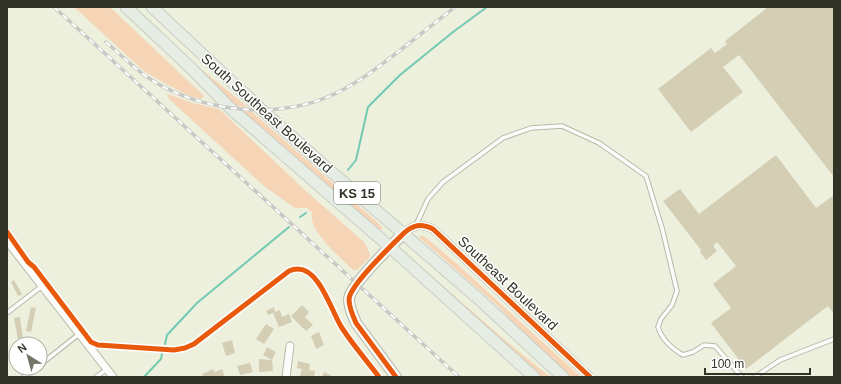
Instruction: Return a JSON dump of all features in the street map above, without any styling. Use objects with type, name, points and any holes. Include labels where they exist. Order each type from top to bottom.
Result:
[{"type":"main road","name":"South Southeast Boulevard","points":[[126,7],[191,68],[230,108],[390,247],[534,377]]},
{"type":"main road","name":"South Southeast Boulevard","points":[[152,7],[273,120],[480,300],[563,377]]},
{"type":"street","points":[[396,377],[356,323],[349,298],[357,283],[390,247],[410,227],[416,225]]},
{"type":"street","name":"Southeast Boulevard","points":[[416,225],[427,226],[433,229],[590,377]]},
{"type":"street","points":[[7,241],[113,377]]},
{"type":"street","points":[[286,377],[290,346]]},
{"type":"lane","points":[[416,225],[428,199],[443,182],[503,138],[531,128],[562,126],[599,143],[646,176],[662,228],[677,291],[672,305],[661,319],[658,327],[660,335],[673,349],[683,354],[693,352],[704,345],[715,346],[742,377]]},
{"type":"lane","points":[[7,314],[42,286]]},
{"type":"lane","points":[[48,359],[80,334]]},
{"type":"lane","points":[[755,377],[780,360],[834,339]]},
{"type":"lane","points":[[96,377],[107,369]]},
{"type":"shaded area","points":[[74,7],[110,7],[204,96],[201,99],[190,96],[144,71]]},
{"type":"shaded area","points":[[186,57],[248,107],[236,106]]},
{"type":"shaded area","points":[[167,94],[193,103],[219,109],[307,192],[365,243],[370,254],[369,258],[357,270],[353,270],[333,251],[320,235],[312,219],[312,212],[307,208],[295,208],[264,186],[169,99]]},
{"type":"shaded area","points":[[240,111],[251,111],[377,222],[383,229],[379,229]]},
{"type":"shaded area","points":[[419,236],[424,236],[457,264],[581,377],[570,377],[517,327],[499,307]]},
{"type":"shaded area","points":[[408,255],[499,335],[550,377],[540,377],[415,264]]},
{"type":"building","points":[[768,7],[834,7],[834,177],[739,55],[723,67],[743,92],[691,132],[658,89],[711,48],[715,53],[727,44],[725,41]]},
{"type":"building","points":[[776,155],[816,208],[834,195],[834,314],[828,306],[746,369],[711,323],[731,308],[713,284],[736,266],[717,242],[713,246],[717,251],[706,260],[700,252],[701,250],[663,201],[680,189],[699,214]]},
{"type":"building","points":[[14,280],[22,294],[18,296],[11,282]]},
{"type":"building","points":[[302,305],[309,312],[305,317],[313,325],[306,331],[291,316]]},
{"type":"building","points":[[31,307],[36,308],[31,332],[26,331]]},
{"type":"building","points":[[274,307],[275,312],[280,310],[282,317],[289,314],[292,322],[279,327],[273,313],[268,315],[266,311]]},
{"type":"building","points":[[20,317],[23,336],[17,336],[14,318]]},
{"type":"building","points":[[266,324],[274,329],[264,344],[256,339]]},
{"type":"building","points":[[319,332],[324,345],[316,349],[311,336]]},
{"type":"building","points":[[232,340],[235,353],[226,356],[222,343]]},
{"type":"building","points":[[267,347],[276,352],[272,360],[263,355]]},
{"type":"building","points":[[259,359],[272,360],[273,371],[259,372]]},
{"type":"building","points":[[298,361],[310,364],[309,370],[315,371],[314,377],[300,376],[302,369],[297,368]]},
{"type":"building","points":[[250,363],[253,372],[240,375],[237,366]]},
{"type":"building","points":[[213,369],[215,372],[222,369],[225,377],[204,377],[202,374]]},
{"type":"building","points":[[324,372],[334,377],[322,377]]},
{"type":"waterway","points":[[348,170],[356,160],[368,107],[400,75],[453,32],[487,7]]},
{"type":"waterway","points":[[300,217],[306,213]]},
{"type":"waterway","points":[[165,344],[167,335],[197,303],[289,227]]},
{"type":"waterway","points":[[144,377],[161,359],[162,354]]},
{"type":"railway","points":[[54,7],[459,377]]},
{"type":"railway","points":[[106,42],[146,76],[160,85],[182,95],[205,103],[229,108],[253,110],[277,109],[301,105],[324,98],[353,84],[366,76],[455,7]]},
{"type":"cycle path","points":[[396,377],[356,323],[350,309],[349,299],[356,284],[382,255],[407,230],[417,226],[425,226],[433,229],[590,377]]},
{"type":"cycle path","points":[[7,232],[28,262],[34,267],[91,342],[98,345],[174,350],[185,348],[194,344],[289,271],[298,269],[306,271],[313,276],[319,284],[342,328],[379,377]]}]
